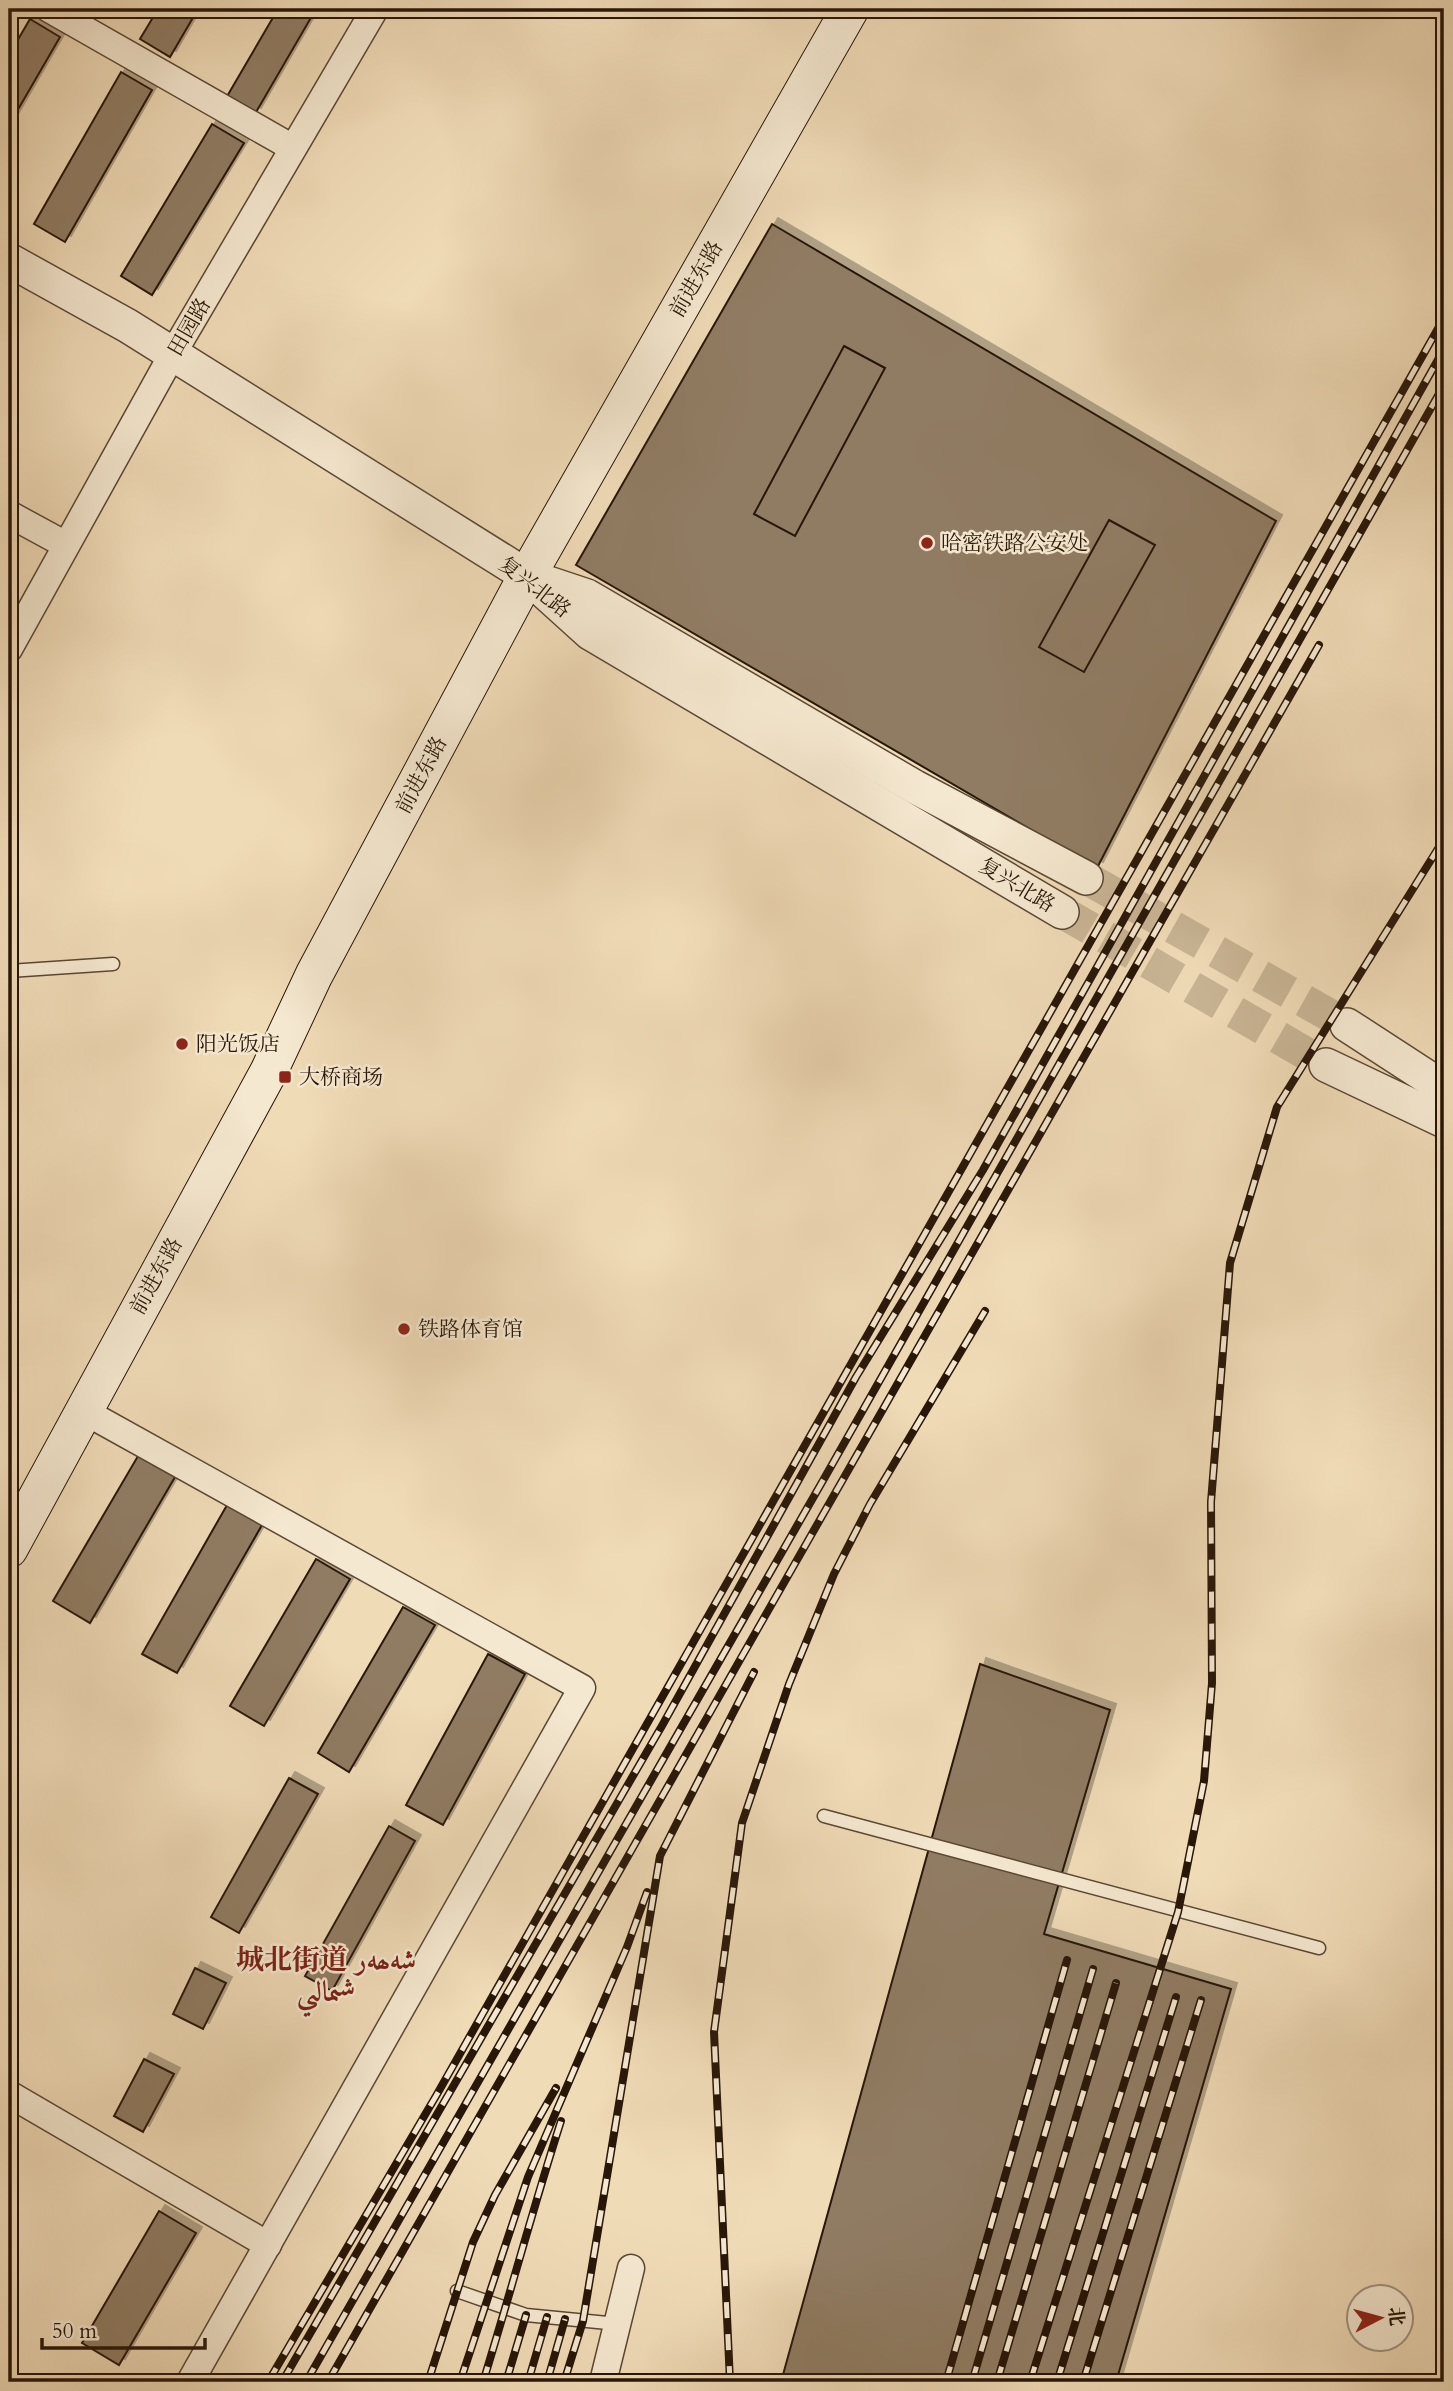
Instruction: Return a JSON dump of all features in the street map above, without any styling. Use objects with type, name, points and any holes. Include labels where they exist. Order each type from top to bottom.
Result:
[{"type":"main road","name":"前进东路","points":[[9,1549],[82,1410],[269,1071],[314,975],[527,576],[850,9]]},
{"type":"street","points":[[49,9],[293,148]]},
{"type":"street","name":"田园路","points":[[9,649],[172,355],[375,9]]},
{"type":"street","name":"复兴北路","points":[[9,260],[128,326],[527,576],[590,633],[1062,912]]},
{"type":"street","points":[[9,514],[66,545]]},
{"type":"street","points":[[527,576],[587,596],[915,787],[1086,878]]},
{"type":"street","points":[[1347,1024],[1444,1088]]},
{"type":"street","points":[[1326,1065],[1444,1121]]},
{"type":"street","points":[[82,1410],[582,1688],[190,2382]]},
{"type":"street","points":[[9,2094],[268,2245]]},
{"type":"street","points":[[603,2382],[631,2268]]},
{"type":"lane","points":[[9,971],[113,964]]},
{"type":"lane","points":[[824,1816],[1319,1948]]},
{"type":"lane","points":[[457,2291],[526,2315],[618,2324]]},
{"type":"building","points":[[158,9],[198,9],[170,57],[140,39]]},
{"type":"building","points":[[278,9],[316,9],[255,114],[226,98]]},
{"type":"building","points":[[30,19],[60,37],[9,125],[9,55]]},
{"type":"building","points":[[121,72],[152,90],[65,242],[34,224]]},
{"type":"building","points":[[212,124],[244,143],[152,295],[121,276]]},
{"type":"building","name":"哈密铁路公安处","points":[[772,224],[1276,521],[1097,868],[576,565]]},
{"type":"building","points":[[844,346],[885,368],[795,536],[754,514]]},
{"type":"building","points":[[1109,520],[1155,545],[1084,672],[1039,647]]},
{"type":"building","points":[[138,1456],[175,1477],[90,1623],[53,1601]]},
{"type":"building","points":[[227,1505],[262,1525],[177,1673],[142,1654]]},
{"type":"building","points":[[316,1559],[350,1579],[264,1726],[230,1706]]},
{"type":"building","points":[[403,1607],[435,1625],[349,1772],[318,1753]]},
{"type":"building","points":[[488,1654],[525,1674],[443,1825],[406,1805]]},
{"type":"building","points":[[980,1664],[1110,1710],[1044,1934],[1231,1989],[1116,2382],[781,2382]]},
{"type":"building","points":[[289,1778],[318,1794],[239,1933],[211,1917]]},
{"type":"building","points":[[389,1826],[415,1841],[332,1991],[305,1976]]},
{"type":"building","points":[[195,1968],[226,1983],[203,2029],[173,2014]]},
{"type":"building","points":[[144,2059],[174,2074],[143,2132],[114,2116]]},
{"type":"building","points":[[159,2211],[196,2233],[119,2365],[82,2343]]},
{"type":"tunnel","points":[[1086,878],[1347,1025]]},
{"type":"tunnel","points":[[1062,912],[1326,1065]]},
{"type":"railway","points":[[268,2382],[436,2096],[1444,318]]},
{"type":"railway","points":[[282,2382],[663,1724],[856,1377],[983,1170],[1444,349]]},
{"type":"railway","points":[[306,2382],[825,1477],[1444,385]]},
{"type":"railway","points":[[328,2382],[1319,645]]},
{"type":"railway","points":[[1030,2382],[1178,1912],[1204,1781],[1212,1683],[1211,1502],[1230,1263],[1277,1107],[1444,839]]},
{"type":"railway","points":[[730,2382],[714,2032],[742,1823],[789,1684],[834,1574],[870,1504],[985,1311]]},
{"type":"railway","points":[[564,2382],[583,2321],[660,1856],[754,1672]]},
{"type":"railway","points":[[460,2382],[528,2177],[627,1947],[647,1892]]},
{"type":"railway","points":[[946,2382],[1067,1960]]},
{"type":"railway","points":[[972,2382],[1093,1969]]},
{"type":"railway","points":[[997,2382],[1116,1983]]},
{"type":"railway","points":[[1057,2382],[1176,1997]]},
{"type":"railway","points":[[1083,2382],[1201,2000]]},
{"type":"railway","points":[[428,2382],[473,2242],[495,2195],[556,2088]]},
{"type":"railway","points":[[483,2382],[561,2121]]},
{"type":"railway","points":[[506,2382],[526,2315]]},
{"type":"railway","points":[[528,2382],[547,2317]]},
{"type":"railway","points":[[547,2382],[565,2319]]},
{"type":"place","name":"哈密铁路公安处","points":[[927,543]]},
{"type":"place","name":"阳光饭店","points":[[182,1044]]},
{"type":"place","name":"大桥商场","points":[[285,1077]]},
{"type":"place","name":"铁路体育馆","points":[[404,1329]]},
{"type":"district","name":"城北街道 شەھەر شىمالىي","points":[[326,1975]]}]
